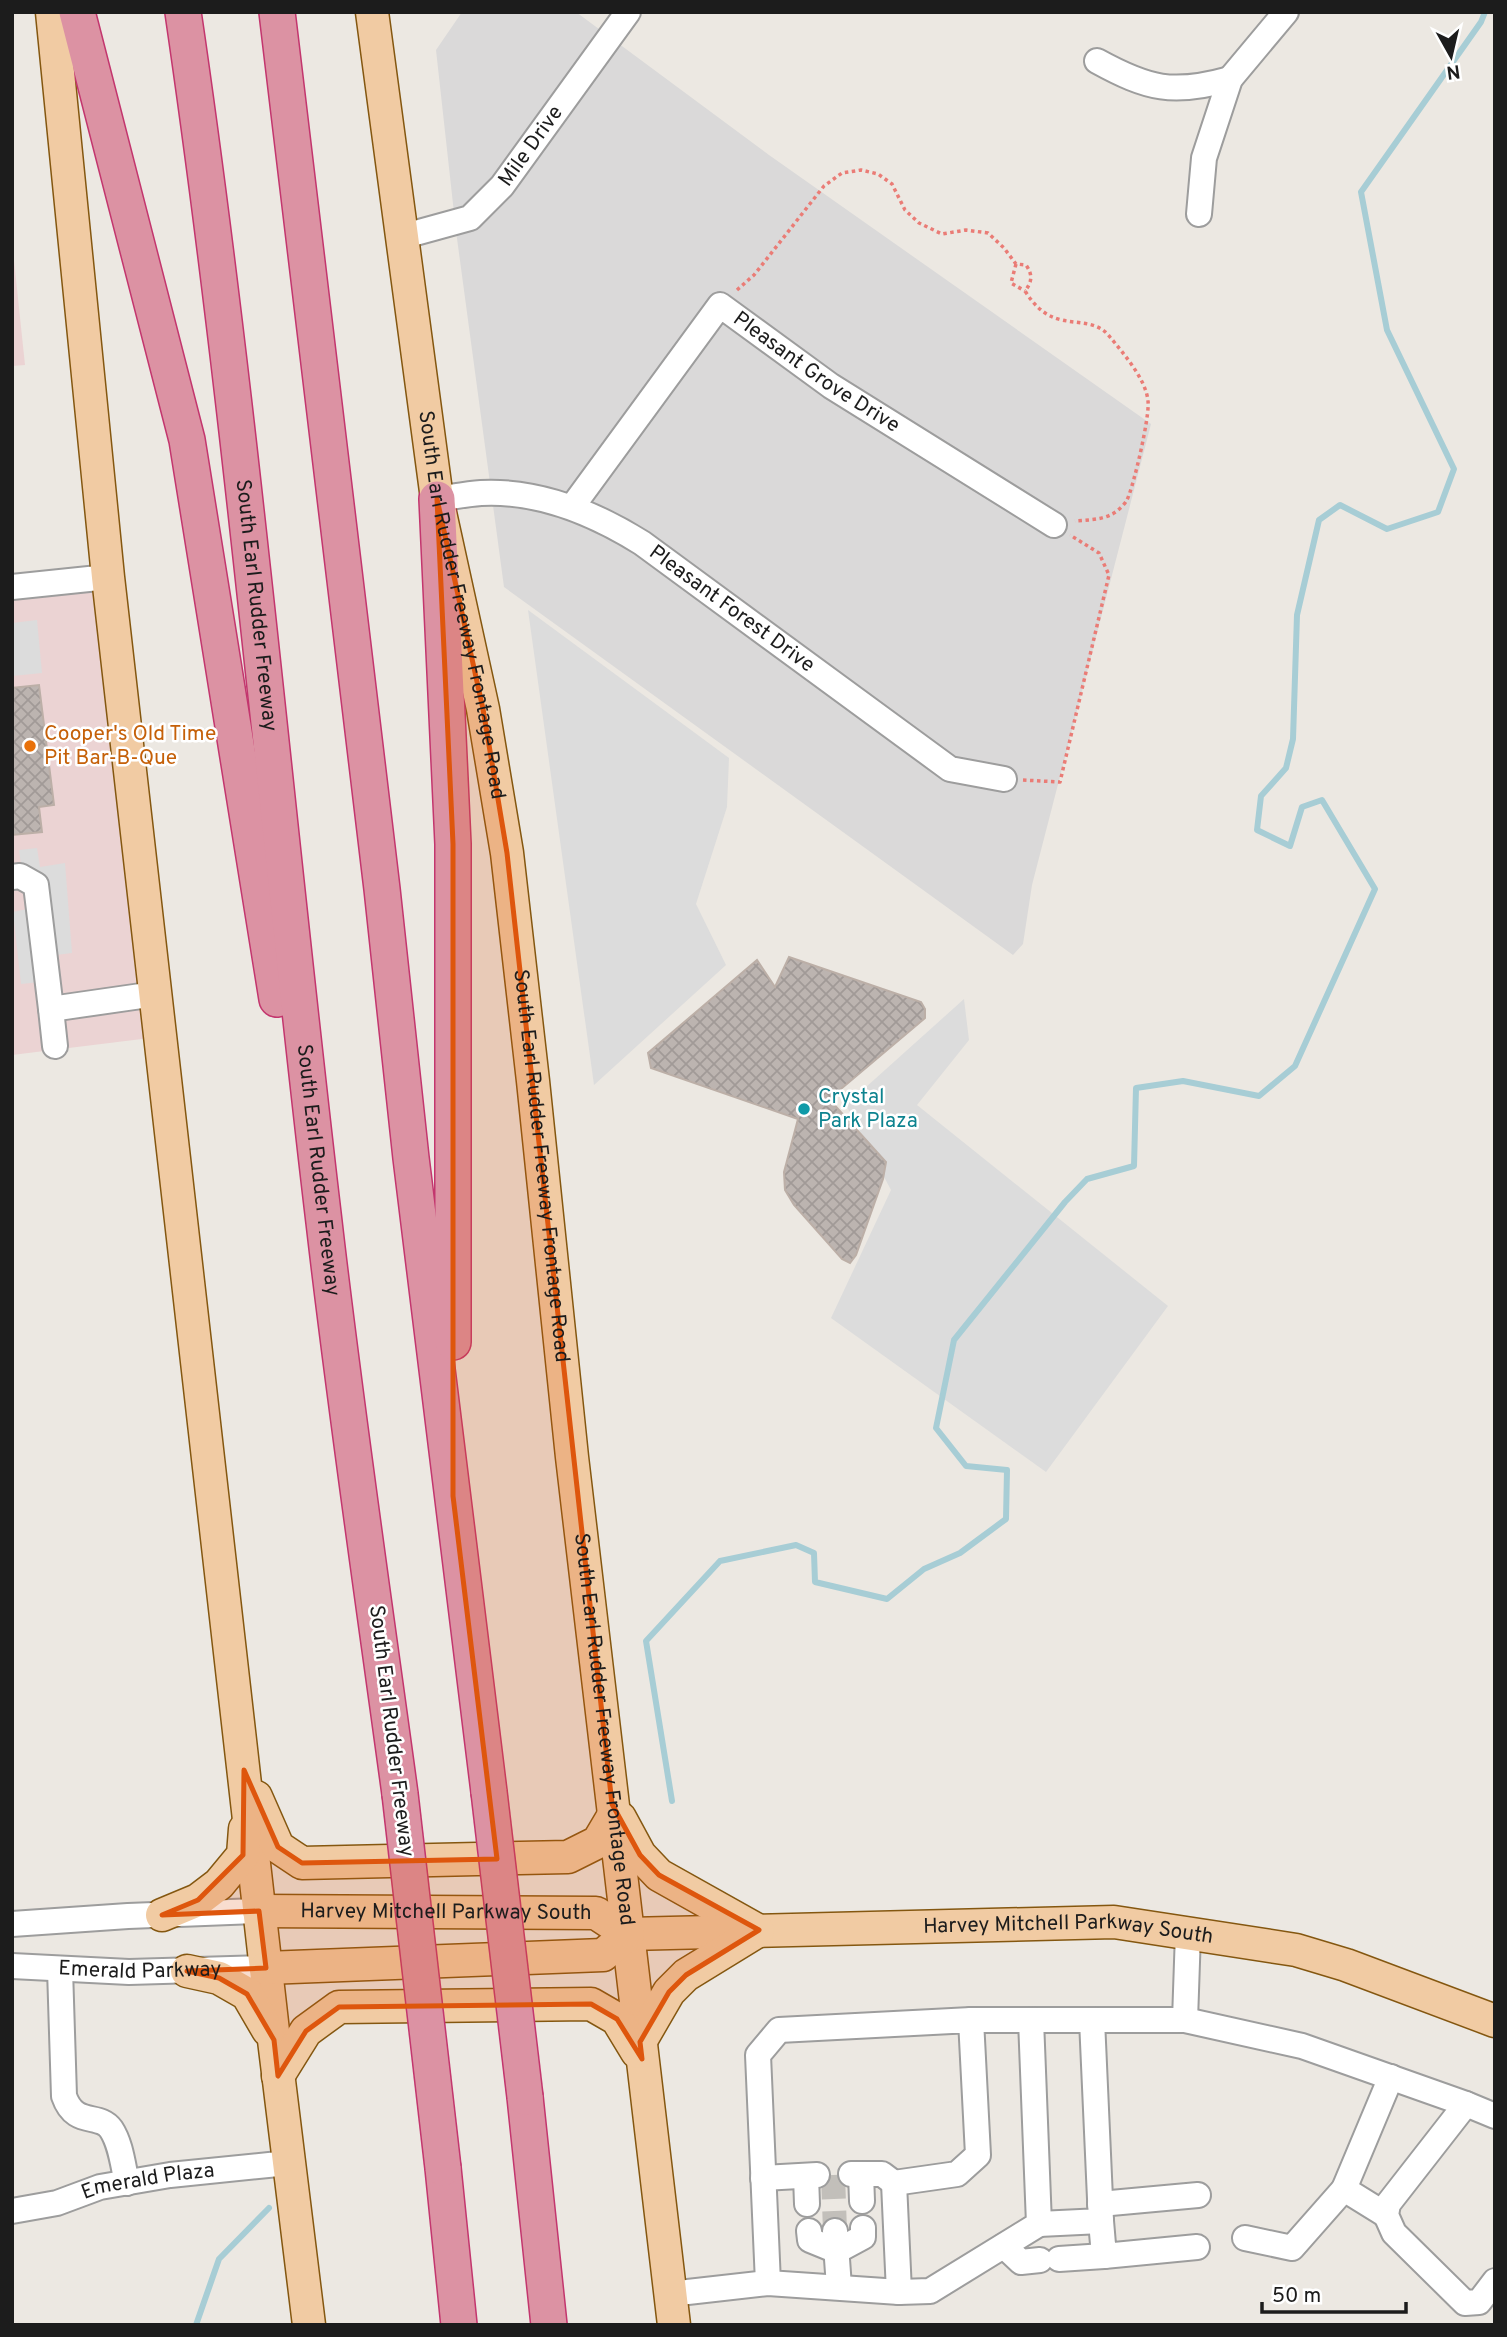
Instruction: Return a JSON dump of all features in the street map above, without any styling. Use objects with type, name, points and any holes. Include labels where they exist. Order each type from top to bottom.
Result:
[{"type":"highway","points":[[77,12],[187,440],[301,1148],[324,1224]]},
{"type":"highway","name":"South Earl Rudder Freeway","points":[[183,12],[234,395],[324,1224],[400,1794],[459,2325]]},
{"type":"highway","points":[[278,12],[525,2097],[549,2325]]},
{"type":"highway","points":[[437,499],[453,844],[453,1496]]},
{"type":"main road","points":[[52,12],[108,577],[259,1911],[309,2325]]},
{"type":"main road","name":"South Earl Rudder Freeway Frontage Road","points":[[372,12],[437,499],[483,709],[507,853],[572,1457],[672,2310]]},
{"type":"main road","points":[[244,1770],[278,1847],[302,1863],[568,1857],[598,1842],[613,1809]]},
{"type":"main road","points":[[162,1915],[198,1899],[219,1884],[243,1855],[247,1803]]},
{"type":"main road","points":[[278,2076],[306,2031],[339,2007],[591,2004],[617,2019],[641,2051],[669,1992],[686,1975],[759,1930],[659,1875],[640,1855],[613,1809]]},
{"type":"main road","name":"Harvey Mitchell Parkway South","points":[[259,1911],[596,1913],[628,1934],[1114,1922],[1296,1950],[1346,1965],[1495,2021]]},
{"type":"main road","name":"Harvey Mitchell Parkway South","points":[[266,1968],[603,1955],[628,1934]]},
{"type":"main road","points":[[187,1971],[219,1978],[247,1994],[274,2040]]},
{"type":"street","name":"Mile Drive","points":[[401,237],[470,218],[502,186],[628,12]]},
{"type":"street","points":[[1199,214],[1204,158],[1230,79],[1286,12]]},
{"type":"street","points":[[1097,61],[1143,84],[1170,88],[1202,87],[1230,79]]},
{"type":"street","name":"Pleasant Grove Drive","points":[[572,507],[720,306],[831,386],[1055,525]]},
{"type":"street","name":"Pleasant Forest Drive","points":[[437,499],[482,493],[515,495],[572,507],[610,523],[642,542],[950,769],[1004,779]]},
{"type":"street","points":[[12,587],[108,577]]},
{"type":"street","points":[[12,877],[20,876],[36,885],[55,1046]]},
{"type":"street","points":[[51,1009],[155,994]]},
{"type":"street","points":[[12,1924],[259,1911]]},
{"type":"street","points":[[1185,2020],[1188,1933]]},
{"type":"street","name":"Emerald Parkway","points":[[12,1966],[129,1972],[266,1968]]},
{"type":"street","points":[[60,1969],[64,2096],[68,2108],[83,2119],[110,2127],[127,2183]]},
{"type":"street","points":[[862,2201],[856,2174],[882,2174],[894,2183],[957,2174],[978,2155],[971,2020]]},
{"type":"street","points":[[768,2283],[758,2055],[779,2030],[971,2020],[1185,2020],[1302,2046],[1495,2116]]},
{"type":"street","points":[[1031,2020],[1039,2224]]},
{"type":"street","points":[[1092,2020],[1104,2256]]},
{"type":"street","points":[[1245,2238],[1293,2248],[1344,2189],[1391,2077]]},
{"type":"street","points":[[1466,2104],[1388,2204],[1386,2215],[1394,2233],[1465,2303],[1479,2302],[1495,2281]]},
{"type":"street","name":"Emerald Plaza","points":[[12,2211],[57,2203],[100,2187],[170,2175],[288,2163]]},
{"type":"street","points":[[763,2178],[811,2176],[807,2204]]},
{"type":"street","points":[[894,2183],[899,2292]]},
{"type":"street","points":[[1344,2189],[1386,2215]]},
{"type":"street","points":[[672,2310],[768,2283],[899,2292],[930,2291],[1039,2224],[1198,2195]]},
{"type":"street","points":[[809,2231],[810,2240],[836,2241],[863,2237],[863,2228]]},
{"type":"street","points":[[836,2241],[839,2287]]},
{"type":"street","points":[[1004,2246],[1021,2262],[1197,2247]]},
{"type":"path","points":[[720,306],[754,275],[824,186],[842,173],[861,170],[878,174],[892,184],[905,210],[919,223],[942,234],[966,230],[988,233],[1016,264],[1026,265],[1032,273],[1030,284],[1025,291]]},
{"type":"path","points":[[1016,264],[1011,283],[1025,291],[1034,305],[1046,314],[1062,320],[1097,326],[1108,334],[1130,362],[1148,399],[1147,422],[1126,502],[1111,515],[1055,525]]},
{"type":"path","points":[[1004,779],[1060,782],[1109,575],[1099,553],[1055,525]]},
{"type":"highlighted area","points":[[437,499],[483,709],[507,853],[612,1804],[640,1855],[659,1875],[759,1930],[686,1975],[669,1992],[640,2042],[642,2059],[617,2019],[591,2004],[339,2007],[306,2031],[278,2076],[274,2040],[247,1994],[219,1978],[187,1971],[266,1968],[259,1911],[162,1915],[198,1900],[243,1855],[244,1770],[278,1847],[302,1863],[497,1859],[453,1496],[453,844]]},
{"type":"shaded area","points":[[462,12],[576,12],[769,155],[1151,424],[1032,885],[1023,944],[1013,955],[504,587],[456,231],[436,50]]},
{"type":"shaded area","points":[[12,241],[25,365],[12,366]]},
{"type":"shaded area","points":[[102,584],[150,1038],[12,1055],[12,594]]},
{"type":"shaded area","points":[[528,610],[729,758],[727,807],[696,904],[726,965],[594,1085]]},
{"type":"shaded area","points":[[37,620],[42,673],[12,676],[12,623]]},
{"type":"shaded area","points":[[37,848],[40,867],[65,863],[72,953],[56,955],[59,980],[21,984],[13,912],[27,909],[19,850]]},
{"type":"shaded area","points":[[964,999],[969,1040],[917,1105],[1168,1306],[1046,1472],[831,1318],[891,1190],[846,1105]]},
{"type":"building","name":"Cooper's Old Time Pit Bar-B-Que","points":[[39,685],[54,805],[39,807],[42,832],[12,835],[12,688]]},
{"type":"building","name":"Crystal Park Plaza","points":[[789,957],[921,1002],[925,1009],[925,1018],[829,1099],[886,1162],[883,1179],[856,1255],[850,1263],[842,1259],[794,1205],[785,1190],[784,1172],[798,1119],[651,1068],[648,1053],[757,960],[775,987]]},
{"type":"waterway","points":[[672,1801],[646,1641],[720,1561],[796,1545],[814,1553],[815,1582],[887,1599],[924,1569],[960,1553],[1006,1519],[1007,1470],[966,1466],[936,1428],[954,1340],[1065,1202],[1087,1179],[1134,1166],[1136,1088],[1183,1081],[1259,1096],[1295,1066],[1375,889],[1322,800],[1302,807],[1290,846],[1257,830],[1261,796],[1286,768],[1293,739],[1297,615],[1319,520],[1340,505],[1387,529],[1438,512],[1454,469],[1387,330],[1361,192],[1481,22],[1485,12]]},
{"type":"waterway","points":[[196,2325],[219,2259],[269,2208]]},
{"type":"tunnel","points":[[833,2175],[835,2231]]},
{"type":"place","name":"Cooper's Old Time Pit Bar-B-Que","points":[[30,746]]},
{"type":"place","name":"Crystal Park Plaza","points":[[804,1109]]}]
